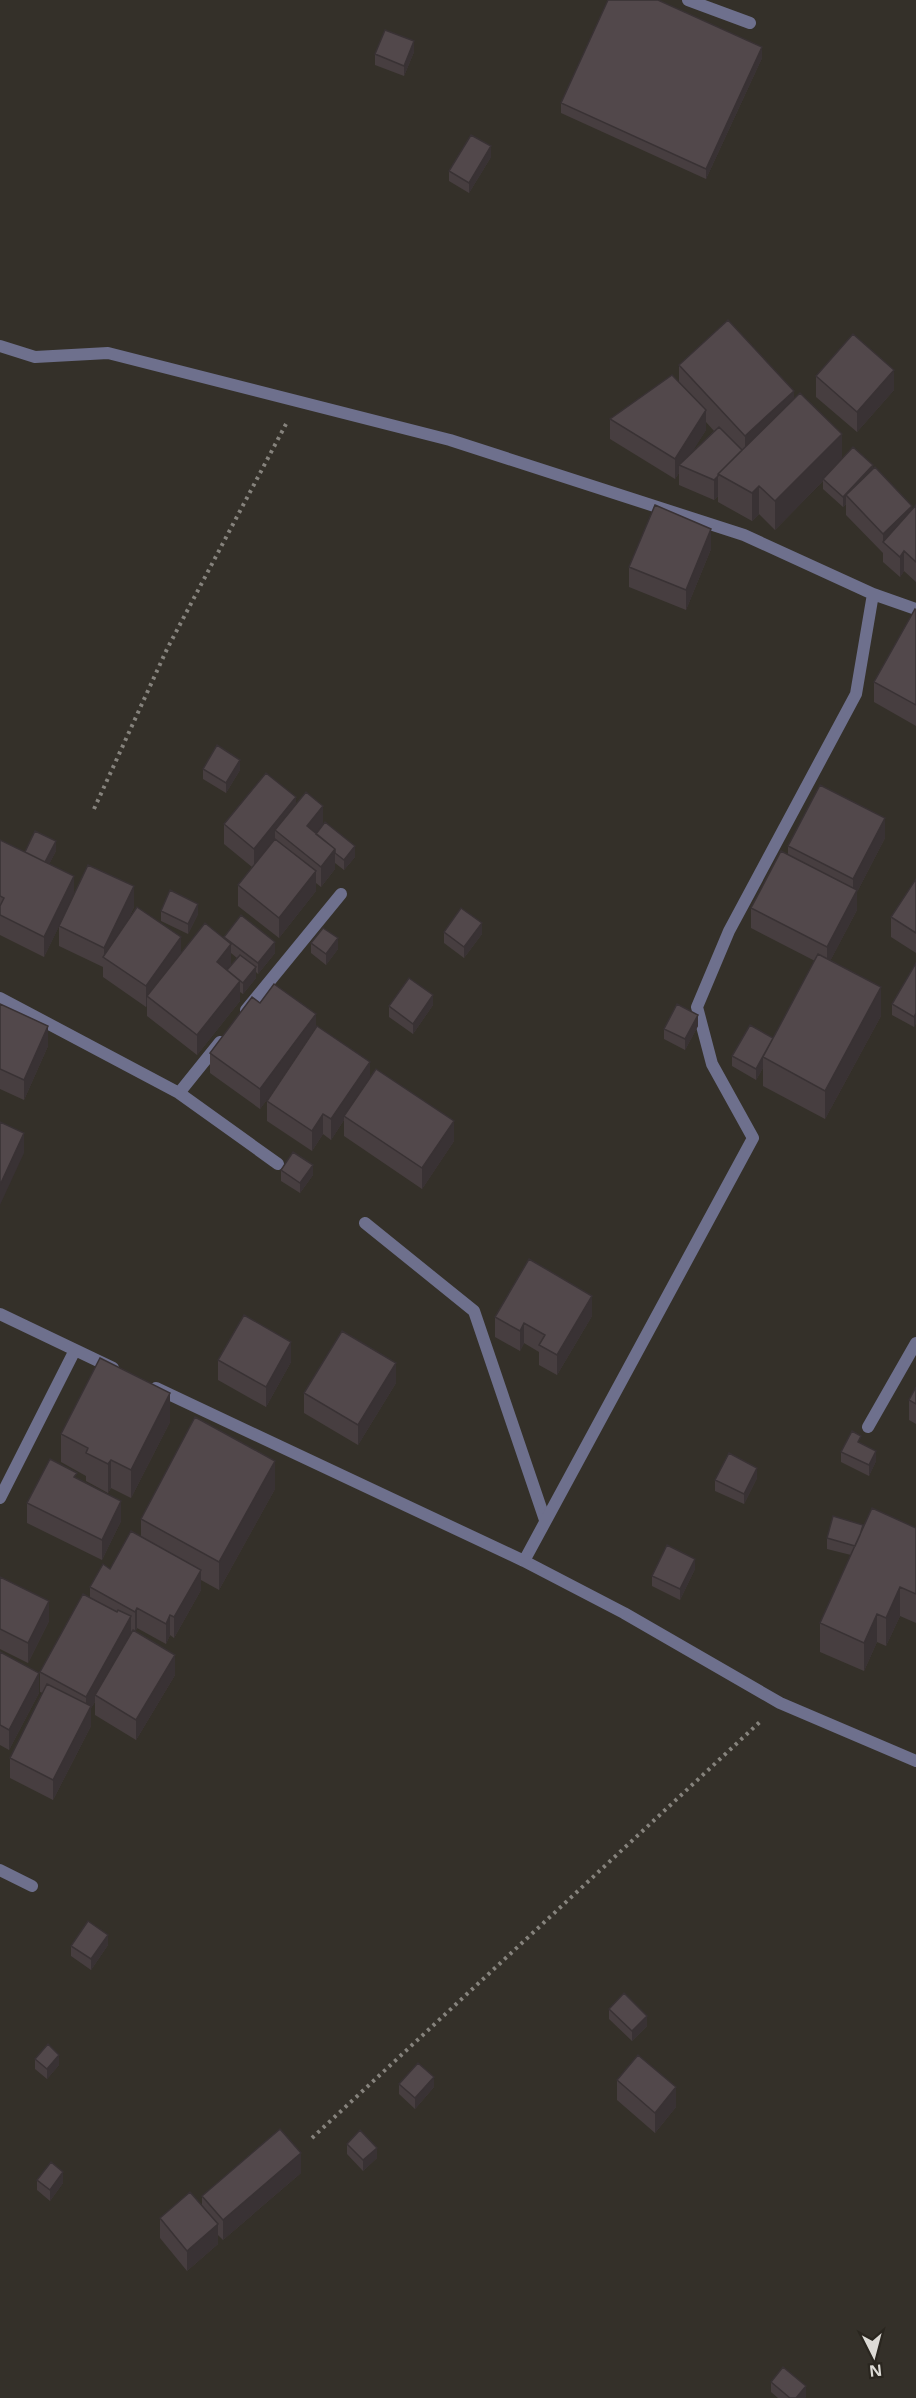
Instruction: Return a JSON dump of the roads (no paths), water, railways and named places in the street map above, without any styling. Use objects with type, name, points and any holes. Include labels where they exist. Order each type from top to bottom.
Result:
[{"type":"street","points":[[688,0],[750,23]]},
{"type":"street","points":[[0,346],[35,357],[108,352],[450,440],[744,535],[873,594],[916,609]]},
{"type":"street","points":[[524,1561],[753,1138],[712,1064],[697,1007],[729,931],[856,694],[873,594]]},
{"type":"street","points":[[179,1093],[341,894]]},
{"type":"street","points":[[0,998],[179,1093],[278,1164]]},
{"type":"street","points":[[365,1223],[474,1311],[545,1520]]},
{"type":"street","points":[[0,1314],[524,1561],[624,1612],[780,1703],[916,1761]]},
{"type":"street","points":[[868,1427],[916,1343]]},
{"type":"street","points":[[0,1498],[75,1350]]},
{"type":"street","points":[[0,1870],[32,1886]]}]
